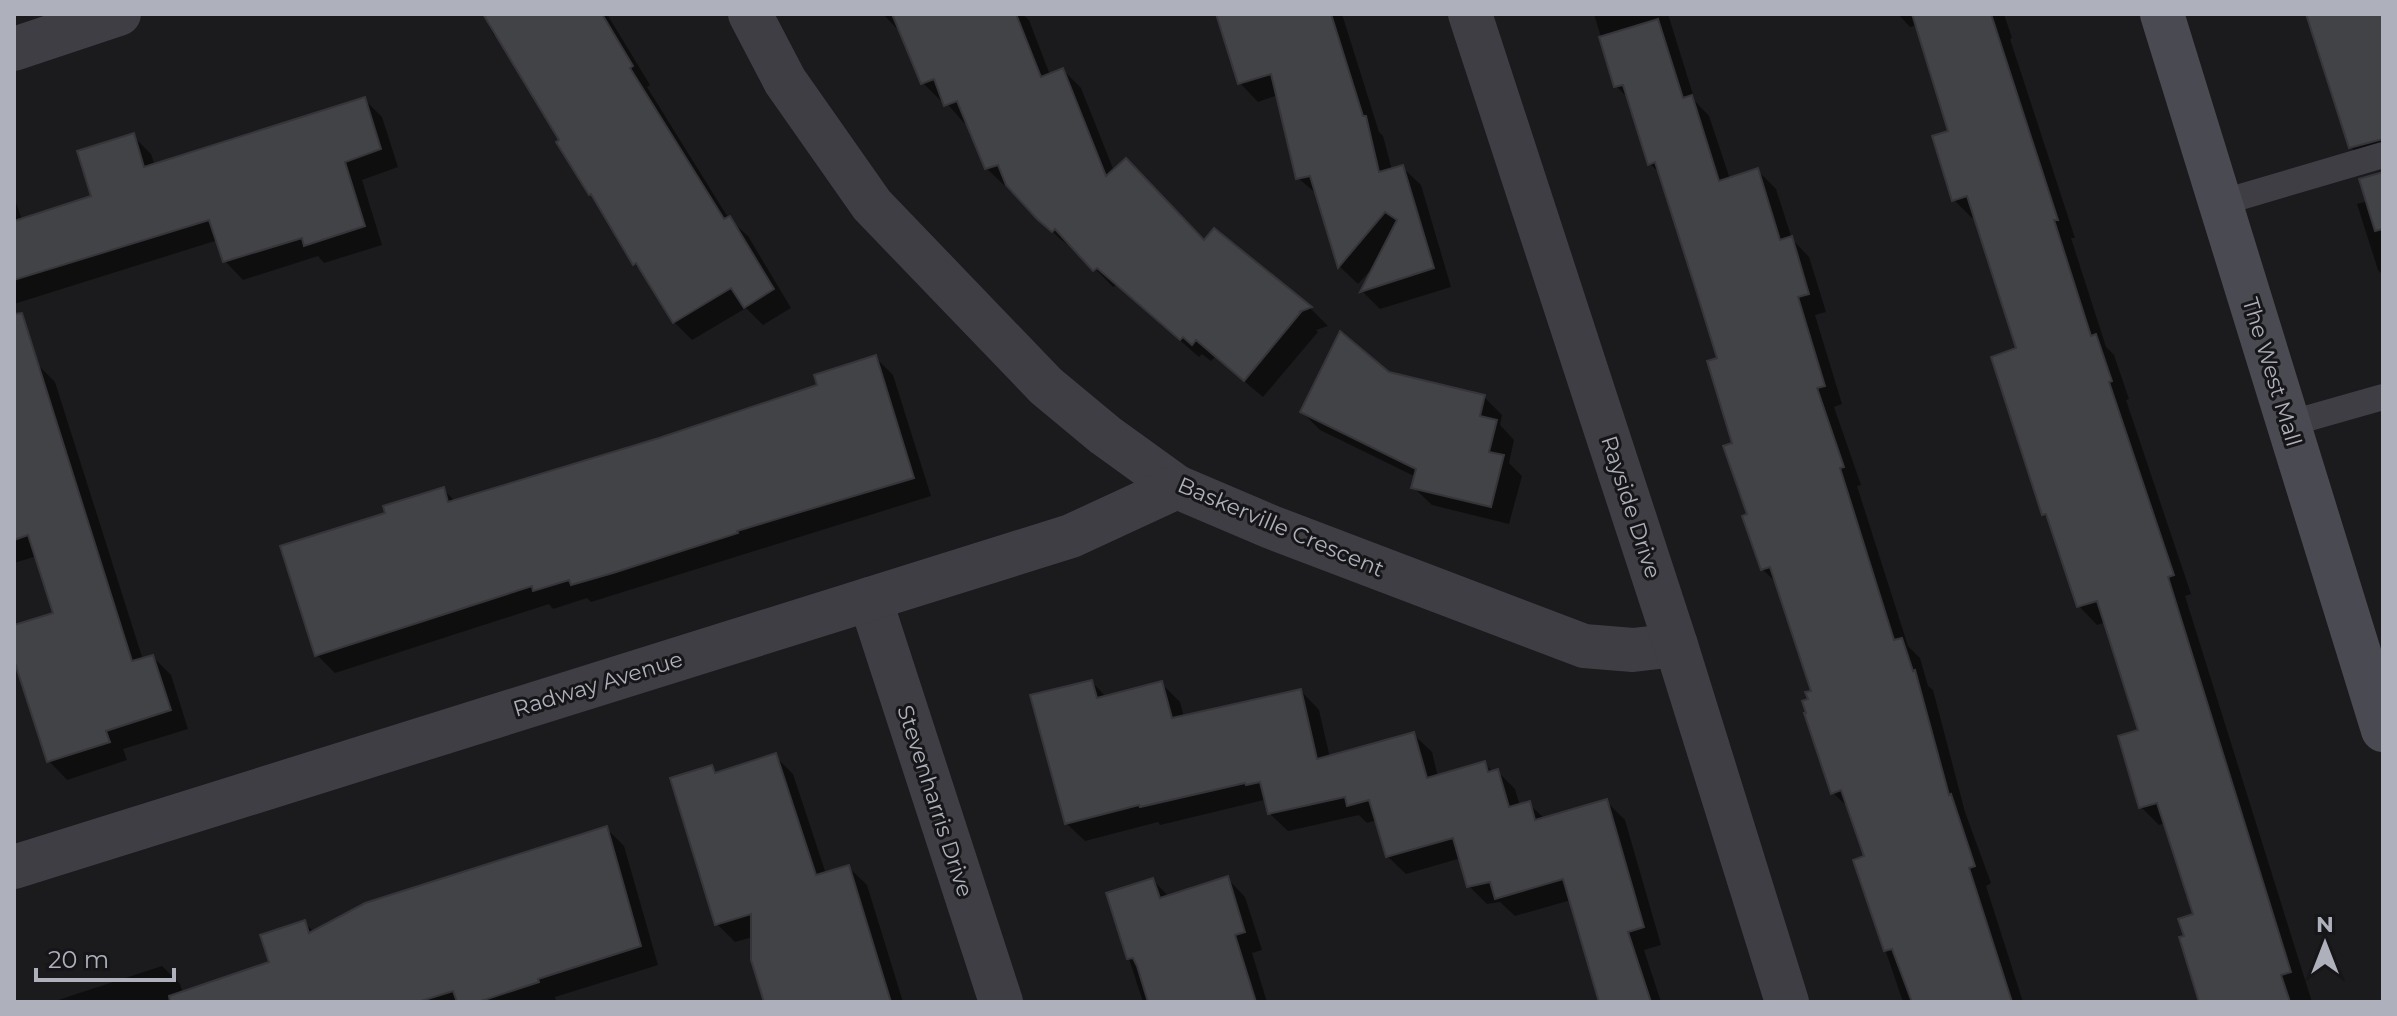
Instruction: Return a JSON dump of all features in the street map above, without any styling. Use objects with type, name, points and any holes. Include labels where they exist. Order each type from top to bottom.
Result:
[{"type":"main road","name":"The West Mall","points":[[2162,14],[2383,730]]},
{"type":"street","points":[[14,49],[119,14]]},
{"type":"street","name":"Baskerville Crescent","points":[[750,14],[785,81],[872,205],[1046,386],[1105,435],[1177,487],[1271,527],[1584,646],[1633,650],[1676,645]]},
{"type":"street","name":"Rayside Drive","points":[[1470,14],[1676,645],[1787,1002]]},
{"type":"street","name":"Radway Avenue","points":[[14,867],[1071,536],[1177,487]]},
{"type":"street","name":"Stevenharris Drive","points":[[870,599],[1001,1002]]},
{"type":"lane","points":[[2220,203],[2383,155]]},
{"type":"lane","points":[[2288,424],[2383,397]]},
{"type":"building","points":[[483,14],[602,14],[633,66],[630,68],[724,219],[730,216],[774,289],[744,308],[731,288],[673,323],[556,142],[559,140]]},
{"type":"building","points":[[892,14],[1016,14],[1041,77],[1063,68],[1106,176],[1126,158],[1204,240],[1214,228],[1312,307],[1299,312],[1244,381],[1196,340],[1192,345],[1183,337],[1180,340],[1097,268],[1093,271],[1055,229],[1052,232],[1037,219],[1006,185],[998,165],[985,169],[957,101],[944,106],[934,79],[921,84]]},
{"type":"building","points":[[1216,14],[1331,14],[1363,116],[1366,116],[1379,172],[1403,165],[1434,268],[1360,292],[1397,220],[1385,212],[1338,268],[1310,176],[1296,179],[1271,74],[1238,84]]},
{"type":"building","points":[[1912,14],[1991,14],[2058,220],[2054,220],[2091,336],[2096,334],[2112,381],[2109,382],[2174,575],[2168,577],[2291,972],[2281,975],[2290,1002],[2199,1002],[2179,937],[2184,936],[2178,919],[2193,914],[2157,803],[2139,808],[2118,736],[2138,730],[2097,601],[2077,607],[2046,514],[2042,515],[1991,357],[2016,348],[1967,196],[1952,201],[1932,136],[1948,131]]},
{"type":"building","points":[[2306,14],[2383,14],[2383,139],[2349,148]]},
{"type":"building","points":[[1658,19],[1683,98],[1692,95],[1719,181],[1758,168],[1780,240],[1792,236],[1809,294],[1798,297],[1825,386],[1817,388],[1844,467],[1840,468],[1894,640],[1902,638],[1915,670],[1949,795],[1975,866],[1969,868],[2012,1002],[1912,1002],[1892,949],[1884,951],[1853,860],[1864,856],[1841,790],[1831,794],[1804,713],[1802,701],[1808,699],[1805,692],[1811,691],[1770,567],[1761,570],[1742,516],[1747,514],[1723,446],[1732,443],[1707,361],[1717,358],[1695,287],[1655,162],[1648,165],[1623,85],[1614,87],[1599,37]]},
{"type":"building","points":[[365,97],[381,149],[345,162],[365,226],[304,246],[302,238],[223,262],[209,220],[14,280],[14,221],[91,196],[77,151],[134,133],[144,167]]},
{"type":"building","points":[[2383,172],[2383,229],[2375,231],[2359,179]]},
{"type":"building","points":[[22,313],[132,661],[153,655],[171,710],[106,731],[110,742],[47,762],[14,660],[14,625],[53,613],[28,535],[14,540],[14,314]]},
{"type":"building","points":[[1340,331],[1389,372],[1485,395],[1480,416],[1497,420],[1489,452],[1504,455],[1491,507],[1411,488],[1416,469],[1300,412]]},
{"type":"building","points":[[876,355],[914,478],[737,531],[613,573],[571,585],[569,580],[533,591],[532,586],[315,656],[280,546],[385,513],[383,506],[444,487],[448,502],[659,438],[817,385],[814,375]]},
{"type":"building","points":[[1092,680],[1097,698],[1162,681],[1172,718],[1301,689],[1317,759],[1414,732],[1427,778],[1485,761],[1488,772],[1498,769],[1509,807],[1530,801],[1535,820],[1607,799],[1644,927],[1628,932],[1651,1002],[1599,1002],[1563,879],[1495,899],[1490,882],[1467,887],[1453,838],[1386,857],[1369,800],[1347,806],[1345,797],[1268,814],[1260,782],[1245,783],[1065,824],[1030,695]]},
{"type":"building","points":[[776,753],[816,875],[849,865],[891,1002],[764,1002],[751,960],[751,914],[715,925],[670,778],[712,765],[715,773]]},
{"type":"building","points":[[607,826],[641,946],[478,1002],[457,1002],[453,991],[418,1002],[170,1002],[169,996],[269,962],[260,935],[305,920],[309,933],[365,903]]},
{"type":"building","points":[[1228,876],[1245,932],[1235,935],[1256,1002],[1148,1002],[1137,966],[1133,958],[1127,959],[1106,893],[1153,878],[1160,898]]}]
